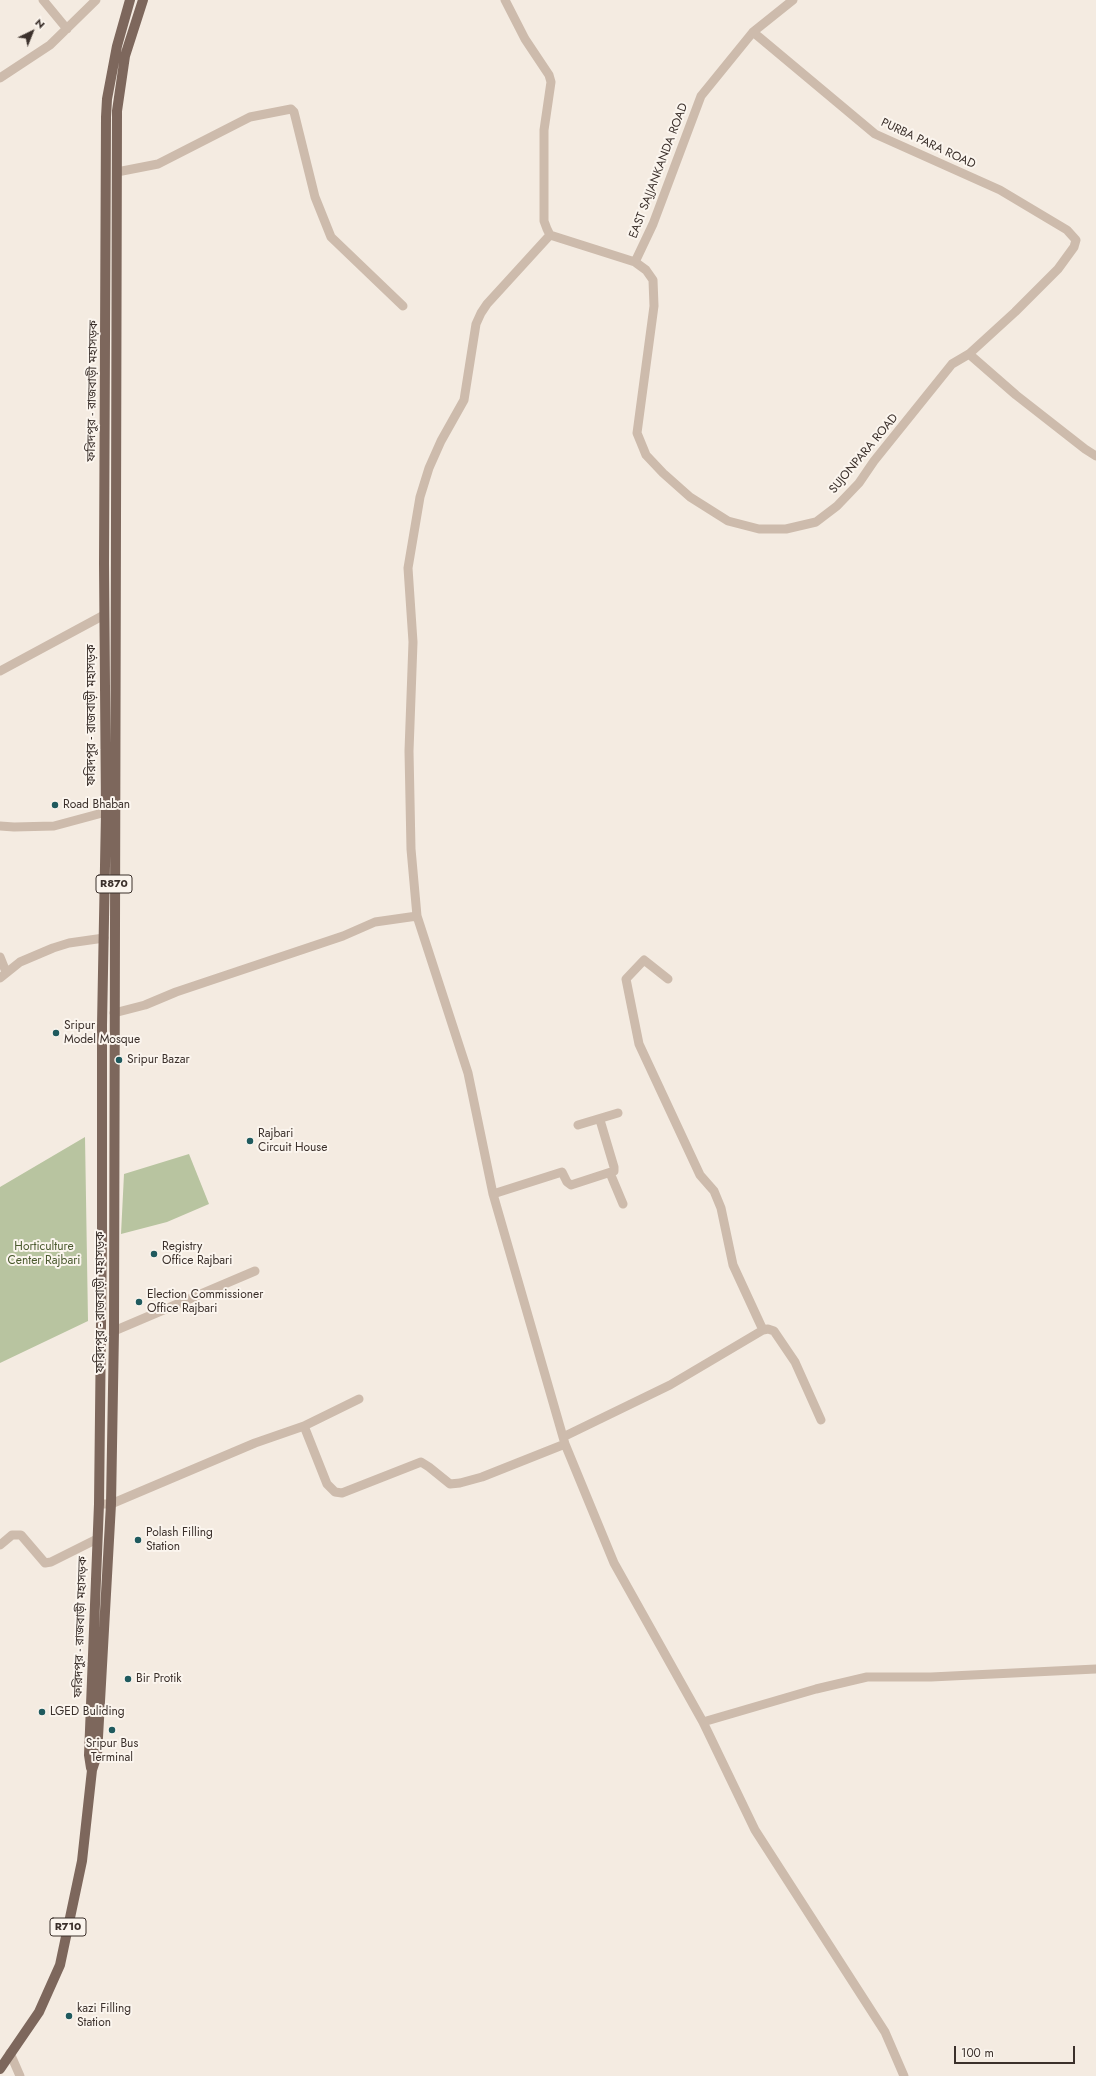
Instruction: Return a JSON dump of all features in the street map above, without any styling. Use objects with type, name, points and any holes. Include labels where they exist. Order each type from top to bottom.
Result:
[{"type":"main road","name":"ফরিদপুর - রাজবাড়ী মহাসড়ক","points":[[92,1770],[90,1755],[99,1504],[106,812],[104,615],[107,99],[116,46],[130,0]]},
{"type":"main road","name":"ফরিদপুর - রাজবাড়ী মহাসড়ক","points":[[92,1770],[97,1755],[111,1504],[114,1331],[117,111],[125,56],[143,0]]},
{"type":"main road","name":"R710","points":[[0,2069],[39,2012],[60,1965],[82,1861],[92,1770]]},
{"type":"street","points":[[43,0],[67,29]]},
{"type":"street","points":[[0,78],[50,45],[96,0]]},
{"type":"street","points":[[505,0],[525,38],[549,75],[551,82],[544,130],[544,221],[550,235],[634,262]]},
{"type":"street","name":"EAST SAJJANKANDA ROAD","points":[[634,262],[653,224],[701,96],[753,32],[793,0]]},
{"type":"street","name":"PURBA PARA ROAD","points":[[753,32],[875,134],[1000,190],[1067,230]]},
{"type":"street","points":[[116,172],[158,164],[250,117],[291,109],[294,112],[315,197],[331,237],[403,306]]},
{"type":"street","name":"SUJONPARA ROAD","points":[[634,262],[646,270],[653,280],[654,306],[637,433],[646,455],[663,473],[690,497],[728,521],[759,529],[786,529],[816,522],[837,506],[859,483],[874,461],[952,364],[969,354],[1015,312],[1058,269],[1074,247],[1076,240],[1067,230]]},
{"type":"street","points":[[550,235],[487,304],[481,313],[476,324],[464,400],[429,468],[420,497],[408,568],[413,642],[408,751],[411,849],[416,916],[468,1073],[493,1194],[564,1440],[614,1562],[703,1722],[755,1830],[885,2032],[904,2076]]},
{"type":"street","points":[[969,354],[1016,395],[1084,449],[1096,456]]},
{"type":"street","points":[[0,671],[104,615]]},
{"type":"street","points":[[0,826],[54,826],[106,812]]},
{"type":"street","points":[[114,1013],[145,1005],[176,992],[343,936],[375,922],[416,916]]},
{"type":"street","points":[[0,957],[3,975],[20,962],[53,948],[69,943],[104,938]]},
{"type":"street","points":[[668,979],[644,960],[626,979],[639,1044],[700,1175],[714,1191],[721,1208],[733,1265],[763,1330]]},
{"type":"street","points":[[578,1125],[600,1120],[618,1113]]},
{"type":"street","points":[[493,1194],[562,1172],[567,1182],[571,1185],[614,1171],[600,1120]]},
{"type":"street","points":[[610,1173],[623,1204]]},
{"type":"street","points":[[114,1331],[255,1271]]},
{"type":"street","points":[[304,1426],[327,1484],[336,1492],[342,1493],[421,1462],[450,1484],[460,1483],[482,1477],[564,1440],[670,1384],[768,1328],[774,1331],[795,1362],[821,1420]]},
{"type":"street","points":[[99,1504],[111,1504],[261,1441],[304,1426],[359,1399]]},
{"type":"street","points":[[0,1544],[12,1535],[21,1535],[45,1564],[98,1539]]},
{"type":"street","points":[[703,1722],[816,1689],[867,1678],[931,1677],[1096,1669]]},
{"type":"street","points":[[10,2053],[20,2076]]},
{"type":"green space","name":"Horticulture Center Rajbari","points":[[85,1137],[88,1321],[0,1363],[0,1187]]},
{"type":"green space","points":[[189,1154],[209,1204],[167,1222],[121,1234],[124,1174]]},
{"type":"place","name":"Road Bhaban","points":[[55,805]]},
{"type":"place","name":"Sripur Model Mosque","points":[[56,1033]]},
{"type":"place","name":"Sripur Bazar","points":[[119,1060]]},
{"type":"place","name":"Rajbari Circuit House","points":[[250,1141]]},
{"type":"place","name":"Registry Office Rajbari","points":[[154,1254]]},
{"type":"place","name":"Election Commissioner Office Rajbari","points":[[139,1302]]},
{"type":"place","name":"Polash Filling Station","points":[[138,1540]]},
{"type":"place","name":"Bir Protik","points":[[128,1679]]},
{"type":"place","name":"LGED Buliding","points":[[42,1712]]},
{"type":"place","name":"Sripur Bus Terminal","points":[[112,1730]]},
{"type":"place","name":"kazi Filling Station","points":[[69,2016]]}]
